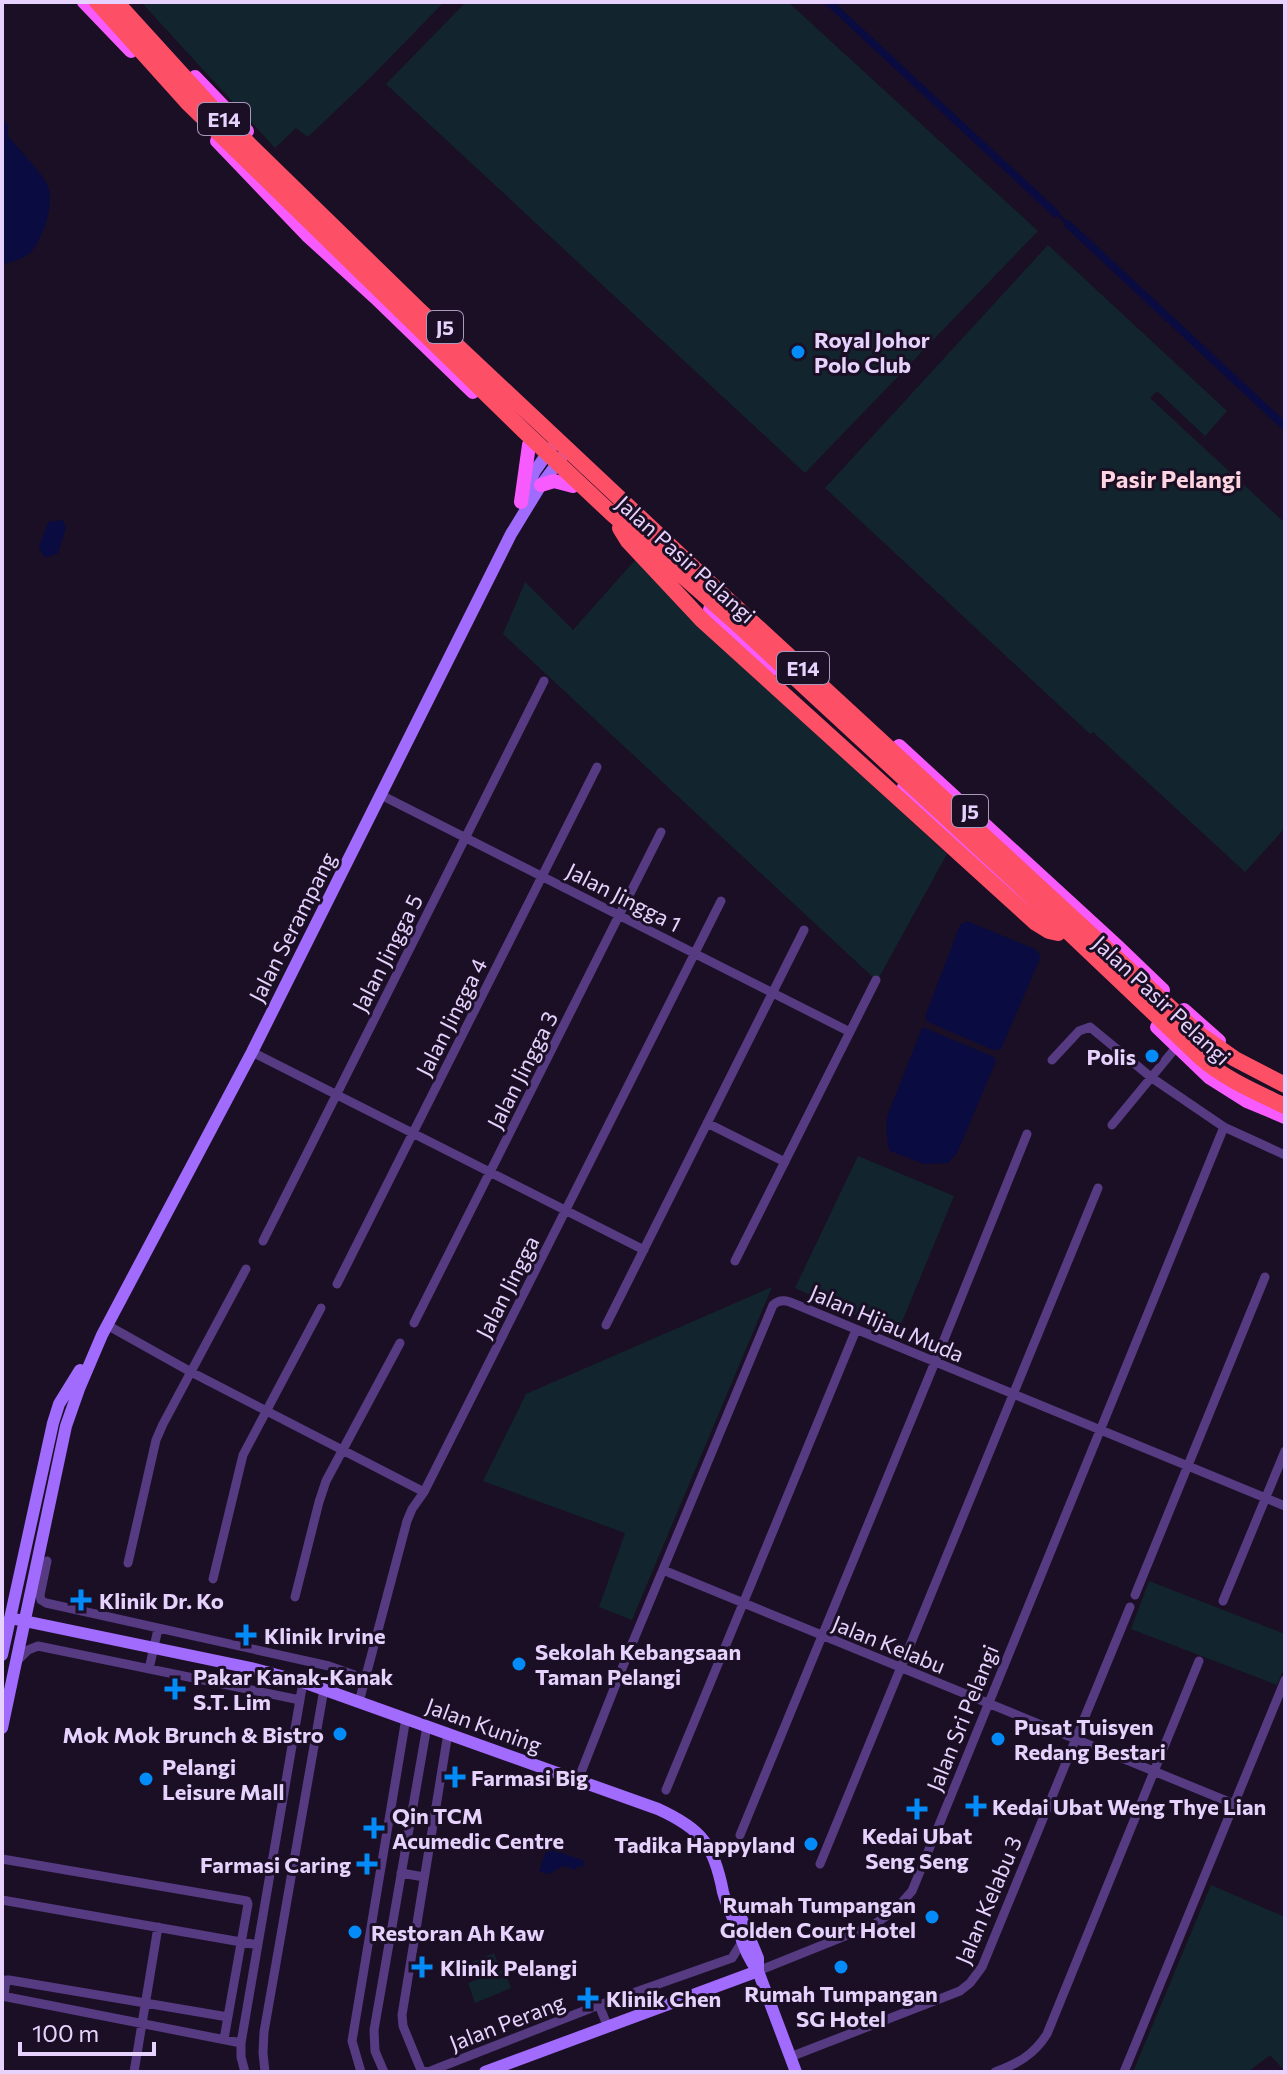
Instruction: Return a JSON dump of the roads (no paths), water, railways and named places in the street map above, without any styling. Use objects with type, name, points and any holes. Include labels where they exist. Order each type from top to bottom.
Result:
[{"type":"highway","name":"E14","points":[[97,2],[187,102],[611,513],[735,622],[995,862],[1211,1067],[1285,1106]]},
{"type":"highway","name":"E14","points":[[116,2],[216,112],[282,177],[725,597],[1198,1033],[1235,1059],[1285,1082]]},
{"type":"highway","points":[[611,513],[628,541],[702,620],[1036,923],[1058,933]]},
{"type":"main road","name":"Jalan Pasir Pelangi","points":[[84,2],[307,235],[548,463],[1080,952],[1209,1077],[1228,1090],[1285,1117]]},
{"type":"main road","name":"Jalan Pasir Pelangi","points":[[126,2],[290,177],[564,444],[642,510],[1198,1022],[1221,1042],[1285,1082]]},
{"type":"main road","name":"Jalan Serampang","points":[[511,534],[529,482],[564,444]]},
{"type":"main road","points":[[521,502],[529,445]]},
{"type":"main road","name":"Jalan Serampang","points":[[2,1655],[4,1635],[59,1404],[105,1330],[252,1052],[511,534],[541,485],[548,463]]},
{"type":"main road","points":[[541,485],[554,481],[573,486]]},
{"type":"main road","name":"Jalan Serampang","points":[[2,1728],[66,1426],[105,1330]]},
{"type":"main road","name":"Jalan Kuning","points":[[10,1618],[255,1669],[303,1682],[678,1818],[711,1849],[722,1880],[723,1893],[750,1961],[758,1971],[796,2072]]},
{"type":"main road","name":"Jalan Kuning","points":[[722,1880],[729,1889],[758,1958],[758,1971]]},
{"type":"main road","name":"Jalan Sri Pelangi","points":[[485,2072],[758,1971]]},
{"type":"street","name":"Jalan Jingga 5","points":[[263,1241],[544,681]]},
{"type":"street","name":"Jalan Jingga 4","points":[[337,1284],[597,767]]},
{"type":"street","name":"Jalan Jingga 1","points":[[381,795],[850,1032]]},
{"type":"street","name":"Jalan Jingga 3","points":[[414,1323],[661,832]]},
{"type":"street","name":"Jalan Jingga","points":[[359,1702],[412,1509],[424,1492],[721,901]]},
{"type":"street","points":[[606,1325],[804,930]]},
{"type":"street","points":[[735,1261],[876,980]]},
{"type":"street","points":[[1112,1125],[1198,1022]]},
{"type":"street","points":[[1052,1060],[1079,1031],[1090,1027],[1152,1078],[1224,1127],[1285,1155]]},
{"type":"street","points":[[252,1052],[644,1250]]},
{"type":"street","points":[[707,1123],[785,1162]]},
{"type":"street","name":"Jalan Sri Pelangi","points":[[758,1971],[875,1924],[896,1909],[912,1891],[1224,1127]]},
{"type":"street","points":[[740,1835],[1027,1134]]},
{"type":"street","points":[[820,1864],[1098,1188]]},
{"type":"street","points":[[128,1563],[156,1440],[246,1269]]},
{"type":"street","points":[[1135,1595],[1265,1277]]},
{"type":"street","name":"Jalan Hijau Muda","points":[[578,1780],[773,1305],[780,1301],[790,1302],[1285,1506]]},
{"type":"street","points":[[213,1579],[243,1455],[321,1308]]},
{"type":"street","points":[[105,1330],[424,1492]]},
{"type":"street","points":[[666,1790],[856,1330]]},
{"type":"street","points":[[295,1597],[326,1481],[400,1343]]},
{"type":"street","points":[[1223,1601],[1285,1451]]},
{"type":"street","points":[[47,1561],[40,1595],[46,1603],[258,1649],[329,1666],[366,1679]]},
{"type":"street","name":"Jalan Kelabu","points":[[663,1570],[1234,1804]]},
{"type":"street","name":"Jalan Kelabu 3","points":[[790,2057],[960,1991],[970,1983],[982,1967],[1130,1607]]},
{"type":"street","points":[[149,1669],[158,1629]]},
{"type":"street","points":[[4,1635],[21,1638]]},
{"type":"street","points":[[15,1662],[28,1650],[38,1646],[300,1700]]},
{"type":"street","points":[[255,1669],[258,1649]]},
{"type":"street","points":[[995,2072],[1036,2051],[1047,2034],[1199,1661]]},
{"type":"street","points":[[1124,2072],[1285,1680]]},
{"type":"street","points":[[245,2072],[241,2043],[303,1682]]},
{"type":"street","points":[[265,2072],[264,2032],[324,1689]]},
{"type":"street","points":[[361,2072],[352,2041],[406,1718]]},
{"type":"street","points":[[384,2072],[375,2051],[374,2030],[427,1726]]},
{"type":"street","name":"Jalan Perang","points":[[448,1733],[402,2015],[403,2026],[420,2068],[426,2072],[435,2071],[599,2005],[732,1958],[742,1942]]},
{"type":"street","points":[[278,1829],[299,1833]]},
{"type":"street","points":[[384,1848],[405,1852]]},
{"type":"street","points":[[2,1859],[246,1900],[242,1942],[224,2039]]},
{"type":"street","points":[[401,1873],[424,1877]]},
{"type":"street","points":[[2,1900],[242,1942],[277,1957]]},
{"type":"street","points":[[134,2072],[158,1927]]},
{"type":"street","points":[[228,2017],[9,1980],[6,1980],[3,1996],[241,2043]]},
{"type":"street","points":[[599,2005],[607,2025]]},
{"type":"waterway","points":[[1057,214],[1069,225]]},
{"type":"place","name":"Royal Johor Polo Club","points":[[798,352]]},
{"type":"place","name":"Polis","points":[[1152,1056]]},
{"type":"place","name":"Klinik Dr. Ko","points":[[81,1600]]},
{"type":"place","name":"Klinik Irvine","points":[[246,1635]]},
{"type":"place","name":"Sekolah Kebangsaan Taman Pelangi","points":[[519,1664]]},
{"type":"place","name":"Pakar Kanak-Kanak S.T. Lim","points":[[175,1689]]},
{"type":"place","name":"Mok Mok Brunch & Bistro","points":[[340,1734]]},
{"type":"place","name":"Pusat Tuisyen Redang Bestari","points":[[998,1739]]},
{"type":"place","name":"Farmasi Big","points":[[455,1777]]},
{"type":"place","name":"Pelangi Leisure Mall","points":[[146,1779]]},
{"type":"place","name":"Kedai Ubat Weng Thye Lian","points":[[976,1806]]},
{"type":"place","name":"Kedai Ubat Seng Seng","points":[[917,1809]]},
{"type":"place","name":"Qin TCM Acumedic Centre","points":[[374,1828]]},
{"type":"place","name":"Tadika Happyland","points":[[811,1844]]},
{"type":"place","name":"Farmasi Caring","points":[[367,1864]]},
{"type":"place","name":"Rumah Tumpangan Golden Court Hotel","points":[[932,1917]]},
{"type":"place","name":"Restoran Ah Kaw","points":[[355,1932]]},
{"type":"place","name":"Klinik Pelangi","points":[[422,1967]]},
{"type":"place","name":"Rumah Tumpangan SG Hotel","points":[[841,1967]]},
{"type":"place","name":"Klinik Chen","points":[[588,1998]]},
{"type":"district","name":"Pasir Pelangi","points":[[1171,478]]}]
